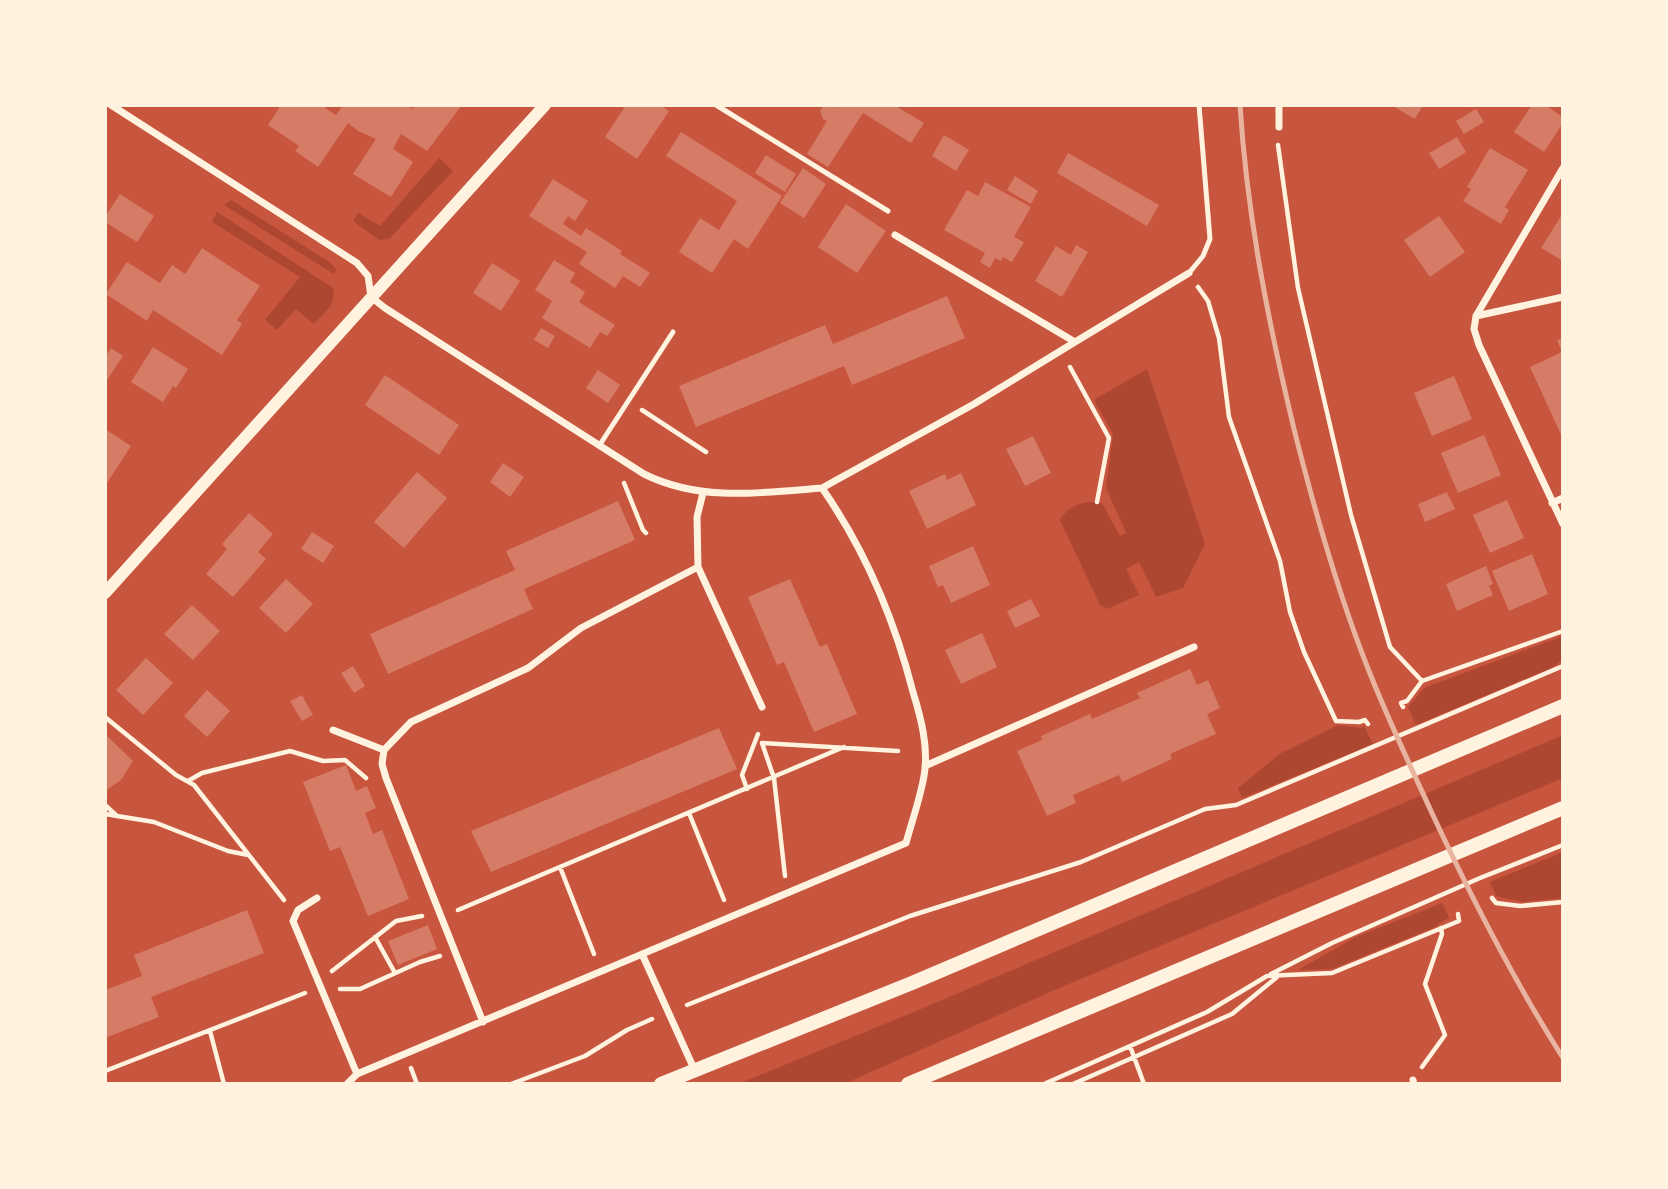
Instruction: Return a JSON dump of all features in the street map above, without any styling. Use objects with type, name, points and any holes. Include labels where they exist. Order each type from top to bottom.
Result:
[{"type":"main road","points":[[661,1084],[912,982],[1563,706]]},
{"type":"main road","points":[[908,1084],[1563,808]]},
{"type":"street","points":[[111,105],[357,263],[368,276],[371,297],[413,327],[658,481],[703,493],[822,488],[974,404],[1189,273]]},
{"type":"street","points":[[105,593],[545,105]]},
{"type":"street","points":[[1279,105],[1279,127]]},
{"type":"street","points":[[1563,168],[1476,316],[1474,329],[1563,524]]},
{"type":"street","points":[[895,235],[1075,342]]},
{"type":"street","points":[[1476,316],[1563,297]]},
{"type":"street","points":[[347,1084],[357,1074],[906,844],[925,775],[924,740],[919,712],[904,655],[883,597],[858,544],[822,488]]},
{"type":"street","points":[[703,493],[697,517],[698,566],[762,707]]},
{"type":"street","points":[[1552,503],[1563,498]]},
{"type":"street","points":[[483,1022],[386,778],[382,764],[384,750],[411,722],[528,668],[581,628],[698,566]]},
{"type":"street","points":[[925,766],[1194,647]]},
{"type":"street","points":[[333,730],[384,750]]},
{"type":"street","points":[[317,898],[303,905],[293,916],[357,1074]]},
{"type":"street","points":[[642,954],[695,1071]]},
{"type":"lane","points":[[716,105],[888,211]]},
{"type":"lane","points":[[1189,273],[1203,256],[1210,239],[1199,105]]},
{"type":"lane","points":[[599,446],[673,332]]},
{"type":"path","points":[[1279,127],[1278,151],[1298,288],[1351,515],[1390,647],[1422,681]]},
{"type":"path","points":[[1189,273],[1208,301],[1219,338],[1229,417],[1280,561],[1290,612],[1304,652],[1336,721],[1365,720],[1368,724]]},
{"type":"path","points":[[1061,351],[1109,438],[1097,502]]},
{"type":"path","points":[[628,401],[706,452]]},
{"type":"path","points":[[1403,707],[1401,703],[1407,701],[1422,681],[1563,631]]},
{"type":"path","points":[[687,1005],[910,916],[1080,862],[1205,809],[1236,805],[1563,666]]},
{"type":"path","points":[[105,717],[194,785],[283,898],[293,916]]},
{"type":"path","points":[[747,789],[741,775],[758,734]]},
{"type":"path","points":[[787,894],[775,778],[762,743],[898,751]]},
{"type":"path","points":[[449,914],[844,747]]},
{"type":"path","points":[[187,781],[202,773],[289,751],[323,761],[345,760],[371,782],[386,778]]},
{"type":"path","points":[[105,805],[119,817]]},
{"type":"path","points":[[689,813],[731,917]]},
{"type":"path","points":[[105,814],[155,822],[228,851],[249,855]]},
{"type":"path","points":[[1044,1084],[1207,1012],[1267,976],[1332,943],[1563,845]]},
{"type":"path","points":[[559,867],[600,972]]},
{"type":"path","points":[[1492,898],[1496,903],[1520,906],[1563,902]]},
{"type":"path","points":[[1267,976],[1332,972],[1459,921],[1458,914]]},
{"type":"path","points":[[105,1071],[210,1031],[320,984],[396,921],[429,915]]},
{"type":"path","points":[[1414,1082],[1445,1034],[1425,984],[1442,934],[1441,928]]},
{"type":"path","points":[[374,937],[396,973]]},
{"type":"path","points":[[320,984],[360,989],[433,957],[455,954]]},
{"type":"path","points":[[1073,1084],[1232,1014],[1292,965]]},
{"type":"path","points":[[510,1084],[585,1056],[627,1030],[652,1019]]},
{"type":"path","points":[[210,1031],[224,1084]]},
{"type":"path","points":[[1130,1046],[1144,1084]]},
{"type":"shaded area","points":[[439,158],[453,171],[389,239],[379,240],[353,221],[358,213],[380,226]]},
{"type":"shaded area","points":[[231,200],[331,263],[336,270],[334,274],[224,205]]},
{"type":"shaded area","points":[[217,212],[333,288],[331,304],[314,324],[296,309],[277,330],[265,320],[300,277],[212,222]]},
{"type":"shaded area","points":[[1147,369],[1205,544],[1183,588],[1156,597],[1139,562],[1126,569],[1139,595],[1107,609],[1100,605],[1060,520],[1067,511],[1078,505],[1102,503],[1120,536],[1126,533],[1106,488],[1113,434],[1094,400]]},
{"type":"shaded area","points":[[1563,636],[1563,660],[1551,668],[1416,725],[1408,707],[1424,688]]},
{"type":"shaded area","points":[[1338,725],[1361,728],[1364,726],[1373,744],[1242,798],[1238,788],[1281,753]]},
{"type":"shaded area","points":[[1563,735],[1563,778],[1059,988],[844,1084],[738,1084],[921,1009]]},
{"type":"shaded area","points":[[1563,852],[1563,898],[1522,902],[1496,896],[1490,882]]},
{"type":"shaded area","points":[[1442,903],[1449,917],[1435,927],[1332,969],[1298,970],[1356,937]]},
{"type":"building","points":[[281,105],[327,105],[325,108],[336,115],[343,105],[406,105],[412,109],[415,105],[462,105],[427,151],[401,134],[393,149],[413,162],[391,197],[353,174],[376,139],[348,123],[318,167],[295,151],[299,146],[268,125]]},
{"type":"building","points":[[626,105],[660,105],[669,111],[637,159],[605,137]]},
{"type":"building","points":[[824,105],[833,105],[836,108],[838,105],[894,105],[924,123],[911,143],[863,113],[828,167],[807,154],[827,121],[823,119],[820,111]]},
{"type":"building","points":[[1391,105],[1423,105],[1415,119]]},
{"type":"building","points":[[1532,105],[1545,105],[1563,117],[1563,123],[1544,152],[1514,132]]},
{"type":"building","points":[[1476,109],[1484,122],[1464,134],[1456,121]]},
{"type":"building","points":[[681,132],[782,196],[748,249],[734,239],[712,273],[679,252],[700,218],[719,230],[737,201],[666,156]]},
{"type":"building","points":[[944,135],[969,150],[956,171],[932,156]]},
{"type":"building","points":[[1457,137],[1466,152],[1439,169],[1429,153]]},
{"type":"building","points":[[1490,148],[1528,170],[1505,207],[1509,210],[1501,224],[1463,201],[1471,189],[1467,187]]},
{"type":"building","points":[[1068,153],[1159,205],[1147,226],[1057,173]]},
{"type":"building","points":[[766,155],[796,174],[785,192],[755,173]]},
{"type":"building","points":[[803,168],[826,184],[804,218],[780,203]]},
{"type":"building","points":[[1015,176],[1038,191],[1031,204],[1007,190]]},
{"type":"building","points":[[553,179],[588,201],[575,221],[568,216],[563,224],[581,236],[586,228],[650,273],[640,287],[623,276],[615,288],[579,264],[587,252],[529,216]]},
{"type":"building","points":[[985,182],[1031,207],[1014,237],[1024,242],[1012,262],[1003,257],[1001,261],[995,258],[990,268],[980,262],[985,253],[944,230],[967,190],[978,196]]},
{"type":"building","points":[[120,194],[154,216],[137,242],[105,222],[105,217]]},
{"type":"building","points":[[846,204],[886,231],[857,273],[818,247]]},
{"type":"building","points":[[1563,213],[1563,261],[1541,248]]},
{"type":"building","points":[[1439,216],[1465,252],[1430,277],[1404,240]]},
{"type":"building","points":[[1076,245],[1088,252],[1062,297],[1035,281],[1056,246],[1071,255]]},
{"type":"building","points":[[202,248],[260,286],[237,320],[242,324],[222,355],[153,310],[147,321],[106,294],[127,262],[160,283],[172,265],[185,274]]},
{"type":"building","points":[[554,260],[575,273],[570,282],[585,292],[579,302],[615,325],[607,336],[600,332],[590,348],[542,318],[552,301],[535,290]]},
{"type":"building","points":[[492,263],[520,281],[501,311],[473,293]]},
{"type":"building","points":[[947,296],[965,338],[852,385],[844,366],[696,427],[679,386],[825,325],[833,344]]},
{"type":"building","points":[[541,328],[555,336],[548,348],[534,340]]},
{"type":"building","points":[[1563,338],[1563,439],[1530,367],[1562,352],[1557,340]]},
{"type":"building","points":[[153,347],[188,369],[163,402],[131,382]]},
{"type":"building","points":[[111,348],[123,356],[105,383],[105,357]]},
{"type":"building","points":[[598,370],[620,385],[608,403],[586,388]]},
{"type":"building","points":[[385,375],[459,425],[439,455],[365,405]]},
{"type":"building","points":[[1454,376],[1472,419],[1432,436],[1414,393]]},
{"type":"building","points":[[105,429],[131,446],[105,486]]},
{"type":"building","points":[[1484,435],[1501,475],[1458,493],[1441,453]]},
{"type":"building","points":[[1033,436],[1051,473],[1025,486],[1006,449]]},
{"type":"building","points":[[503,463],[524,477],[510,497],[490,482]]},
{"type":"building","points":[[417,472],[447,498],[404,548],[374,522]]},
{"type":"building","points":[[961,473],[976,505],[927,529],[909,491],[945,474],[947,480]]},
{"type":"building","points":[[1447,492],[1455,509],[1425,522],[1418,504]]},
{"type":"building","points":[[1507,500],[1524,538],[1490,553],[1473,515]]},
{"type":"building","points":[[618,501],[635,540],[524,589],[533,609],[388,674],[370,634],[515,570],[506,551]]},
{"type":"building","points":[[249,513],[273,534],[258,552],[266,559],[233,597],[206,574],[227,549],[222,544]]},
{"type":"building","points":[[312,532],[334,546],[323,563],[301,549]]},
{"type":"building","points":[[973,546],[990,585],[951,603],[943,585],[938,587],[929,566]]},
{"type":"building","points":[[1532,554],[1548,594],[1509,611],[1492,571]]},
{"type":"building","points":[[1486,566],[1493,584],[1489,586],[1493,595],[1457,611],[1446,584]]},
{"type":"building","points":[[286,579],[313,604],[286,633],[259,608]]},
{"type":"building","points":[[790,579],[820,647],[827,644],[857,714],[814,732],[784,662],[777,665],[748,597]]},
{"type":"building","points":[[1031,599],[1040,616],[1015,628],[1007,611]]},
{"type":"building","points":[[192,605],[220,631],[193,660],[164,634]]},
{"type":"building","points":[[982,633],[997,667],[961,684],[945,650]]},
{"type":"building","points":[[146,658],[173,683],[143,715],[116,690]]},
{"type":"building","points":[[353,666],[365,686],[354,693],[341,673]]},
{"type":"building","points":[[1190,669],[1197,685],[1208,680],[1220,708],[1207,714],[1216,734],[1170,754],[1172,759],[1122,782],[1119,775],[1073,795],[1076,803],[1047,816],[1017,751],[1042,740],[1041,736],[1090,714],[1092,719],[1140,698],[1137,693]]},
{"type":"building","points":[[207,690],[230,711],[207,737],[184,716]]},
{"type":"building","points":[[302,695],[313,715],[302,721],[290,701]]},
{"type":"building","points":[[719,728],[737,769],[491,872],[471,831]]},
{"type":"building","points":[[105,734],[133,761],[121,780],[105,791]]},
{"type":"building","points":[[346,765],[356,791],[367,786],[376,808],[365,813],[373,834],[382,830],[409,899],[368,916],[340,847],[330,851],[303,782]]},
{"type":"building","points":[[247,910],[264,953],[151,997],[159,1017],[105,1038],[105,990],[142,976],[134,955]]},
{"type":"building","points":[[428,925],[437,949],[398,965],[388,941]]},
{"type":"railway","points":[[1240,105],[1248,188],[1276,352],[1310,492],[1346,609],[1382,703],[1446,842],[1510,967],[1563,1058]]}]
